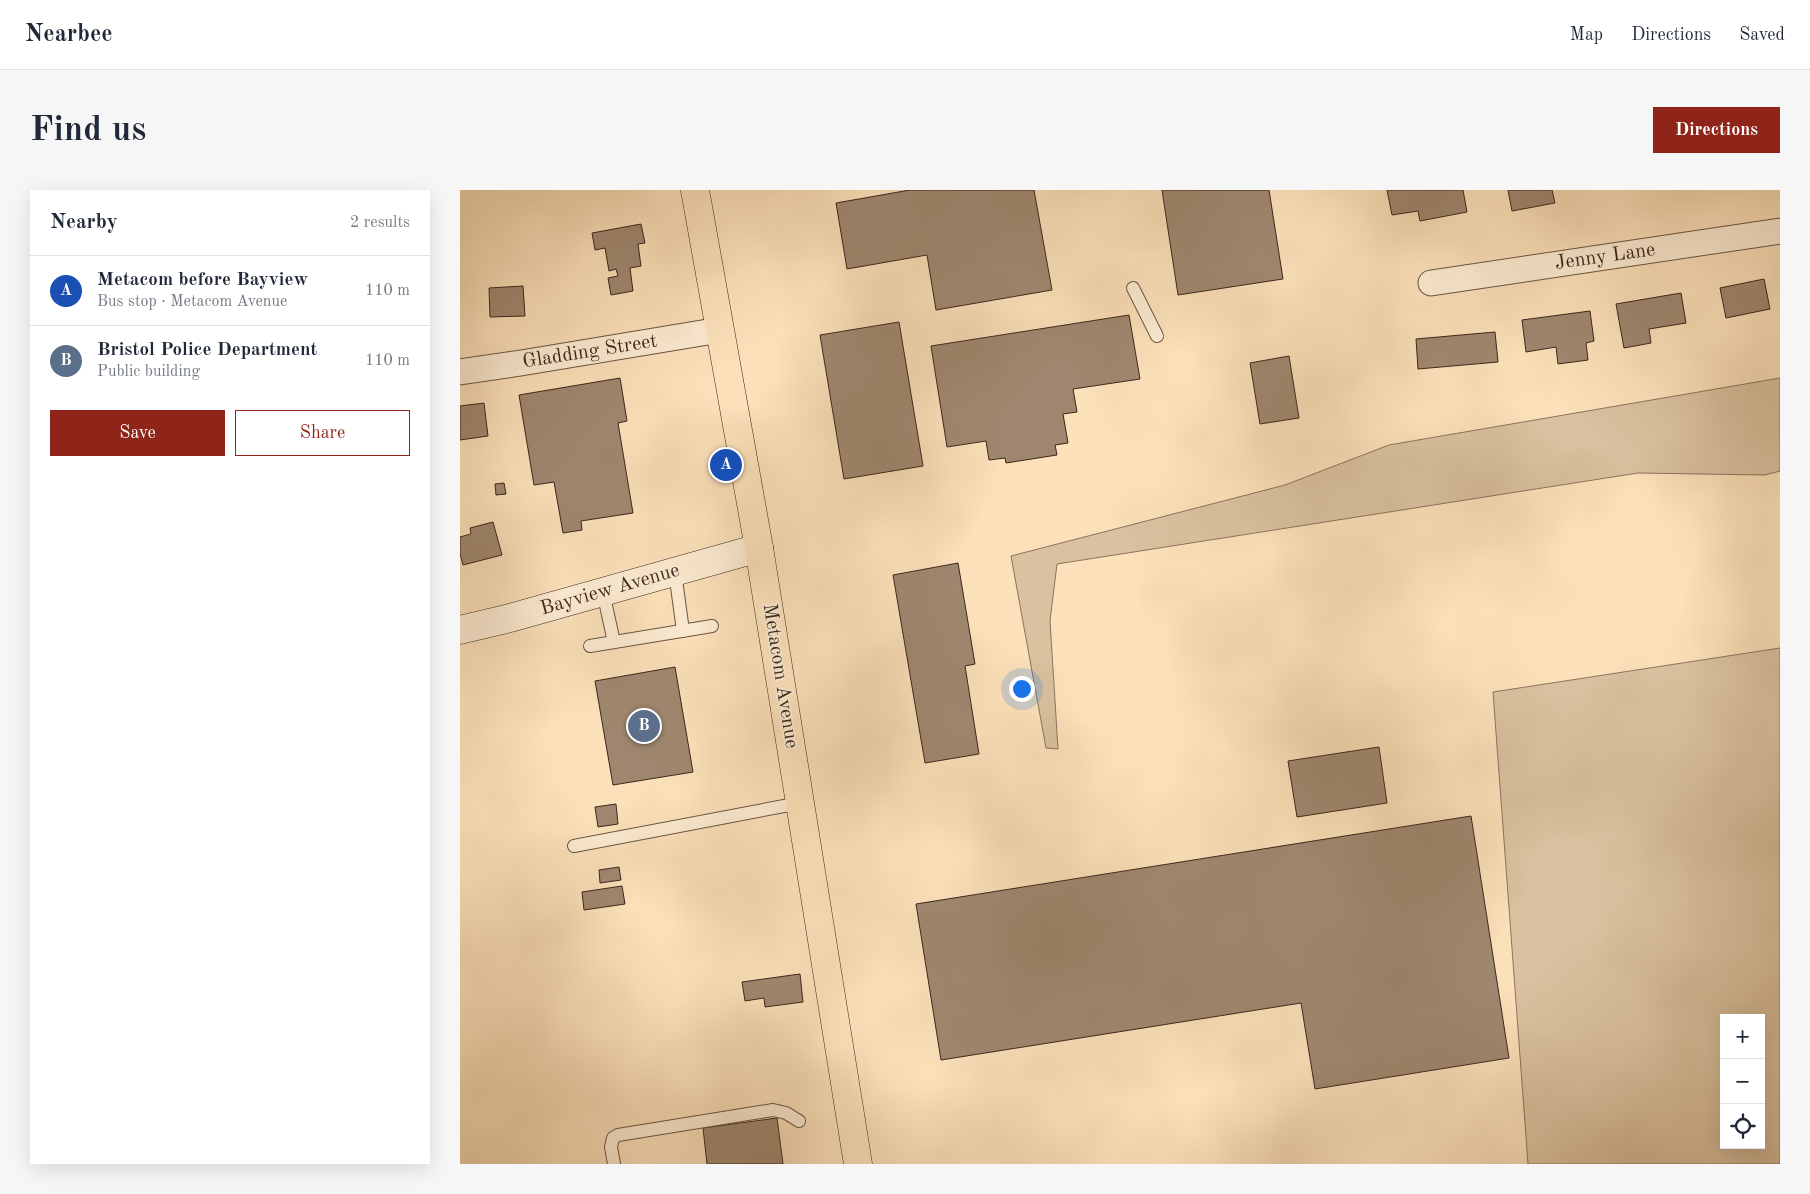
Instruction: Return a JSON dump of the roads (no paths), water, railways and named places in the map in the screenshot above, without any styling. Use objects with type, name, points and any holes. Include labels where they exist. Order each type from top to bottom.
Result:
[{"type":"main road","name":"Metacom Avenue","points":[[695,190],[759,548],[858,1164]]},
{"type":"main road","name":"Bayview Avenue","points":[[460,630],[759,548]]},
{"type":"street","name":"Jenny Lane","points":[[1431,283],[1780,231]]},
{"type":"street","name":"Gladding Street","points":[[460,372],[520,364],[720,330]]},
{"type":"lane","points":[[1133,288],[1157,336]]},
{"type":"lane","points":[[675,572],[682,631]]},
{"type":"lane","points":[[602,592],[614,642]]},
{"type":"lane","points":[[590,646],[712,626]]},
{"type":"lane","points":[[574,846],[800,803]]},
{"type":"lane","points":[[614,1164],[611,1146],[613,1138],[618,1135],[773,1110],[786,1113],[799,1120]]},
{"type":"place","name":"Metacom before Bayview","points":[[726,465]]},
{"type":"place","name":"Bristol Police Department","points":[[644,726]]}]
